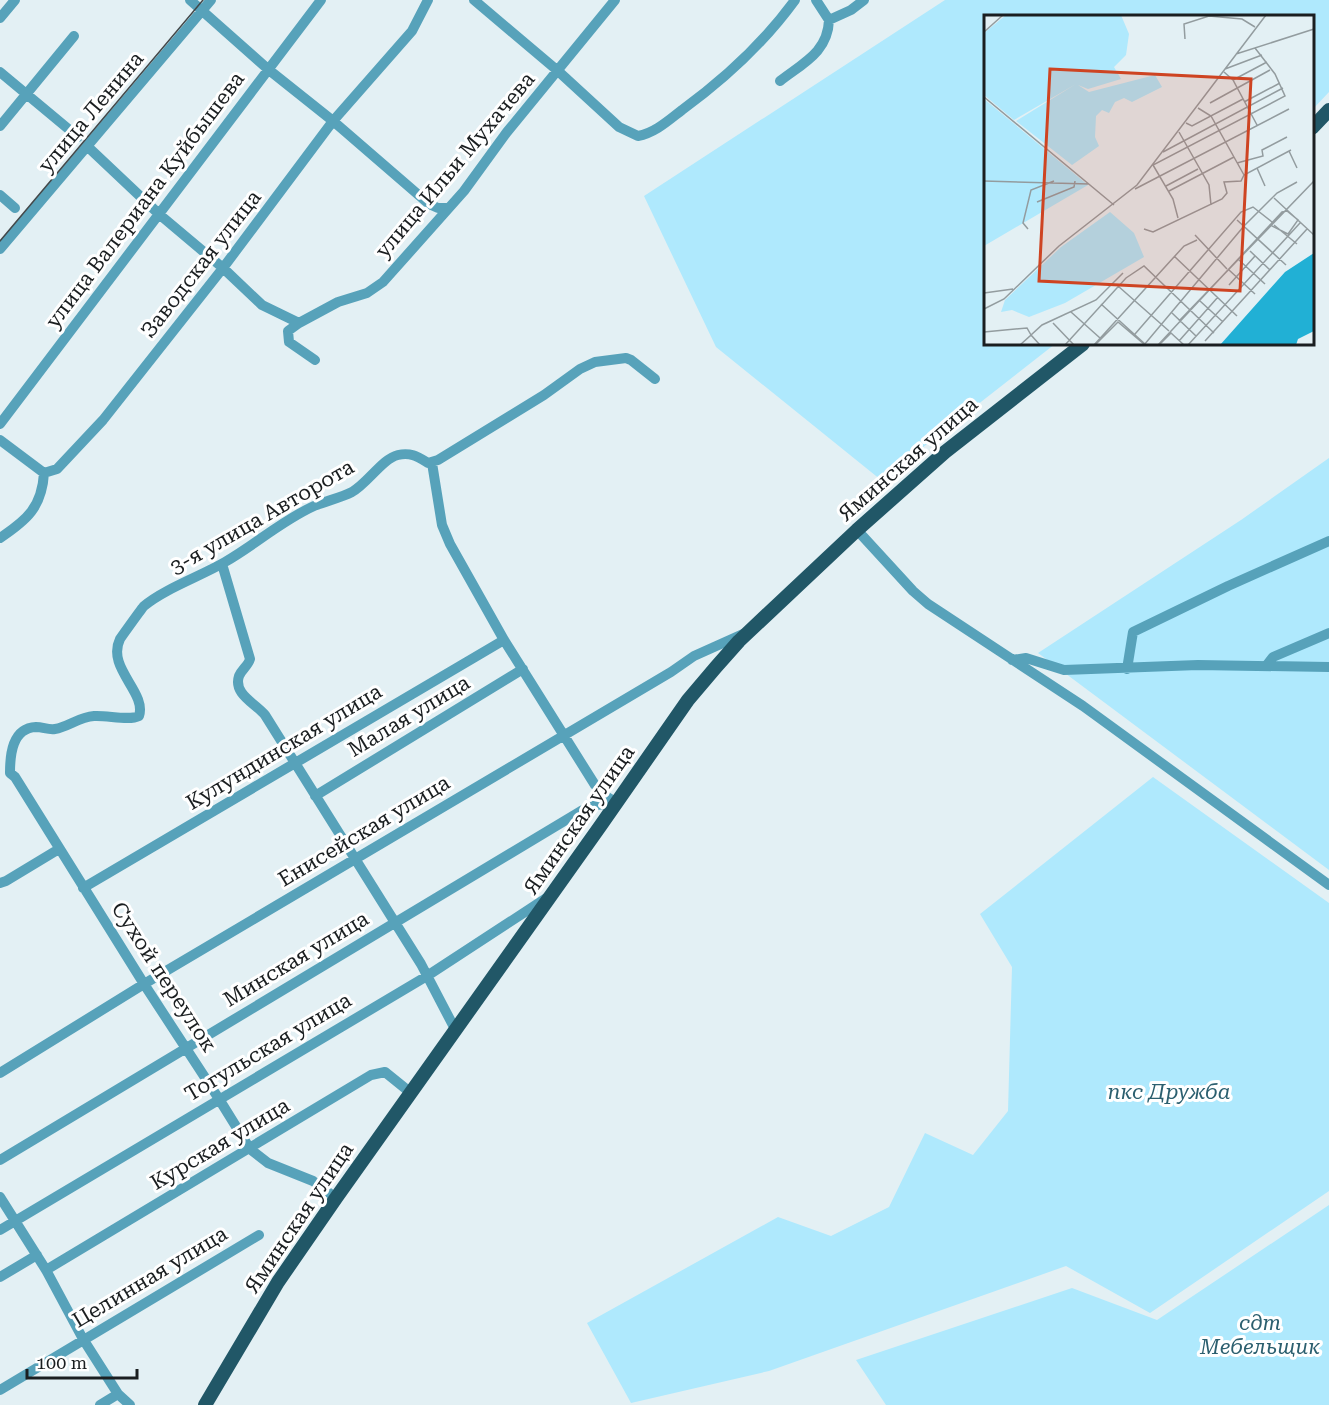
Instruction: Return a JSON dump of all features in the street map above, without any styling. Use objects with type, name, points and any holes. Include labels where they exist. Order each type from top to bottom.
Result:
[{"type":"main road","points":[[1314,126],[1329,110]]},
{"type":"main road","name":"Яминская улица","points":[[205,1405],[278,1282],[336,1198],[688,700],[716,666],[752,629],[945,452],[1082,345]]},
{"type":"street","points":[[0,18],[15,0]]},
{"type":"street","points":[[190,0],[269,70],[429,204],[438,208],[448,208]]},
{"type":"street","name":"улица Ленина","points":[[0,249],[212,0]]},
{"type":"street","name":"улица Валериана Куйбышева","points":[[0,424],[321,0]]},
{"type":"street","name":"Заводская улица","points":[[44,473],[57,469],[93,433],[223,268],[333,122],[412,31],[428,0]]},
{"type":"street","points":[[474,0],[558,71],[619,127],[640,135],[651,131],[716,85],[755,49],[795,0]]},
{"type":"street","name":"улица Ильи Мухачева","points":[[299,324],[338,302],[367,293],[379,286],[464,191],[507,132],[615,0]]},
{"type":"street","points":[[780,81],[820,50],[826,39],[829,20],[816,0]]},
{"type":"street","points":[[829,20],[851,10],[864,0]]},
{"type":"street","points":[[0,126],[74,36]]},
{"type":"street","points":[[0,72],[78,137]]},
{"type":"street","points":[[88,147],[160,215],[223,268],[262,305],[299,324]]},
{"type":"street","points":[[0,195],[15,208]]},
{"type":"street","points":[[299,324],[288,331],[289,342],[315,360]]},
{"type":"street","points":[[617,803],[599,790],[473,588],[444,532],[432,463],[544,395],[580,369],[595,362],[626,358],[656,379]]},
{"type":"street","points":[[0,440],[44,473],[43,486],[33,512],[20,525],[0,538]]},
{"type":"street","name":"3-я улица Авторота","points":[[5,775],[13,743],[28,729],[38,727],[56,729],[92,716],[135,718],[140,716],[139,703],[119,663],[118,649],[120,641],[145,605],[222,564],[263,535],[302,512],[357,489],[395,456],[414,455],[432,463]]},
{"type":"street","points":[[858,530],[913,591],[928,604],[1083,706],[1329,885]]},
{"type":"street","points":[[1127,669],[1132,632],[1329,541]]},
{"type":"street","points":[[222,564],[250,659],[239,677],[238,688],[265,715],[395,922],[456,1030]]},
{"type":"street","name":"Енисейская улица","points":[[0,1073],[144,984],[671,672],[694,656],[752,629]]},
{"type":"street","points":[[1266,666],[1273,657],[1329,633]]},
{"type":"street","name":"Кулундинская улица","points":[[83,888],[504,640]]},
{"type":"street","points":[[1012,660],[1026,658],[1064,670],[1198,665],[1329,668]]},
{"type":"street","name":"Малая улица","points":[[315,796],[523,669]]},
{"type":"street","name":"Сухой переулок","points":[[5,775],[15,777],[250,1149],[268,1163],[313,1181],[336,1198]]},
{"type":"street","name":"Минская улица","points":[[0,1160],[581,812],[596,805],[617,803]]},
{"type":"street","points":[[0,883],[60,849]]},
{"type":"street","name":"Тогульская улица","points":[[0,1230],[427,976],[553,893]]},
{"type":"street","name":"Курская улица","points":[[46,1270],[376,1073],[385,1072],[411,1094]]},
{"type":"street","points":[[0,1197],[46,1270],[118,1394],[130,1405]]},
{"type":"street","name":"Целинная улица","points":[[0,1390],[259,1235]]},
{"type":"street","points":[[0,1277],[37,1255]]},
{"type":"street","points":[[100,1405],[118,1394]]},
{"type":"green space","points":[[945,0],[1329,0],[1329,92],[1314,108],[1314,15],[984,15],[984,345],[1054,345],[881,480],[716,347],[644,196]]},
{"type":"green space","points":[[1329,458],[1329,870],[1038,653],[1241,520]]},
{"type":"green space","name":"пкс Дружба","points":[[1153,777],[1329,903],[1329,1191],[1150,1313],[1066,1266],[769,1371],[631,1403],[587,1323],[778,1217],[831,1236],[889,1207],[925,1133],[973,1155],[1008,1111],[1012,967],[980,914]]},
{"type":"green space","name":"сдт Мебельщик","points":[[1329,1205],[1329,1405],[886,1405],[856,1360],[1072,1288],[1157,1320]]},
{"type":"tram line","points":[[0,241],[203,0]]}]
